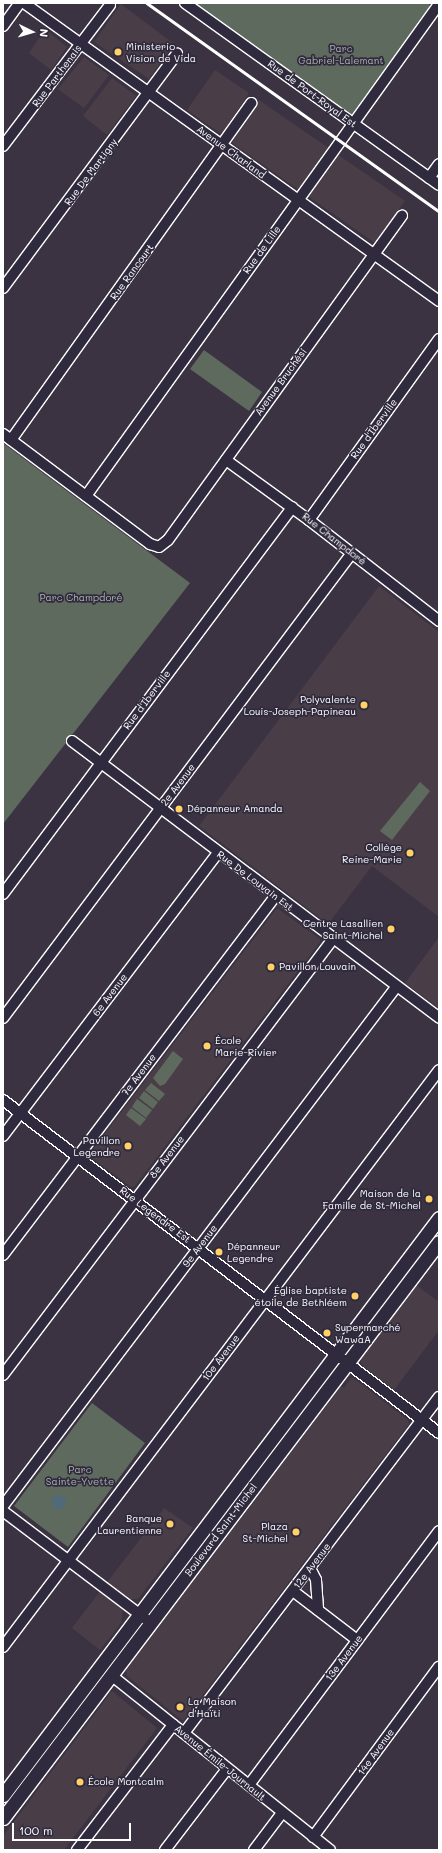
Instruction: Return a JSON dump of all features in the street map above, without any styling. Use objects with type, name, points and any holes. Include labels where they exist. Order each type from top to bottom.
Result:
[{"type":"main road","name":"Boulevard Saint-Michel","points":[[3,1795],[439,1218]]},
{"type":"main road","name":"Boulevard Saint-Michel","points":[[3,1818],[439,1242]]},
{"type":"street","points":[[3,26],[20,3]]},
{"type":"street","name":"Avenue Charland","points":[[24,3],[439,301]]},
{"type":"street","name":"Rue de Port-Royal Est","points":[[184,3],[439,185]]},
{"type":"street","name":"Rue de Lille","points":[[86,496],[439,4]]},
{"type":"street","name":"Rue Parthenais","points":[[3,146],[110,5]]},
{"type":"street","name":"Rue De Martigny","points":[[3,288],[150,94],[177,54]]},
{"type":"street","name":"Rue Rancourt","points":[[7,437],[223,145],[251,103]]},
{"type":"street","points":[[429,178],[439,164]]},
{"type":"street","name":"Avenue Bruchési","points":[[86,496],[150,544],[159,547],[168,540],[402,216]]},
{"type":"street","name":"Rue d'Iberville","points":[[309,520],[439,339]]},
{"type":"street","points":[[7,437],[86,496]]},
{"type":"street","name":"Rue Champdoré","points":[[226,460],[292,507],[439,621]]},
{"type":"street","name":"Rue d'Iberville","points":[[3,894],[292,507]]},
{"type":"street","name":"2e Avenue","points":[[3,1018],[352,553]]},
{"type":"street","name":"Rue De Louvain Est","points":[[72,741],[218,853],[439,1018]]},
{"type":"street","name":"6e Avenue","points":[[3,1136],[218,853]]},
{"type":"street","name":"7e Avenue","points":[[3,1255],[276,895]]},
{"type":"street","name":"8e Avenue","points":[[3,1375],[333,939]]},
{"type":"street","name":"9e Avenue","points":[[3,1506],[396,986]]},
{"type":"street","name":"10e Avenue","points":[[3,1647],[439,1070]]},
{"type":"street","name":"Rue Legendre Est","points":[[3,1100],[439,1433]]},
{"type":"street","name":"12e Avenue","points":[[184,1733],[439,1397]]},
{"type":"street","points":[[3,1511],[150,1623]]},
{"type":"street","name":"13e Avenue","points":[[249,1785],[439,1531]]},
{"type":"street","points":[[310,1568],[316,1580],[318,1610]]},
{"type":"street","points":[[293,1591],[357,1640]]},
{"type":"street","name":"14e Avenue","points":[[313,1837],[439,1667]]},
{"type":"street","name":"Avenue Émile-Journault","points":[[111,1675],[330,1850]]},
{"type":"street","points":[[77,1850],[173,1724]]},
{"type":"street","points":[[165,1850],[227,1769]]},
{"type":"street","points":[[254,1850],[282,1813]]},
{"type":"shaded area","points":[[121,4],[174,44],[149,79],[94,42]]},
{"type":"shaded area","points":[[45,29],[67,47],[51,70],[29,53]]},
{"type":"shaded area","points":[[84,57],[109,75],[84,108],[58,89]]},
{"type":"shaded area","points":[[215,70],[249,93],[223,132],[220,133],[187,110]]},
{"type":"shaded area","points":[[112,78],[136,96],[107,135],[83,116]]},
{"type":"shaded area","points":[[259,100],[405,201],[375,243],[232,143]]},
{"type":"shaded area","name":"Polyvalente Louis-Joseph-Papineau","points":[[379,586],[439,632],[439,917],[372,866],[328,924],[199,826]]},
{"type":"shaded area","name":"École Marie-Rivier","points":[[277,908],[320,939],[320,942],[135,1186],[131,1187],[92,1158],[96,1152],[93,1149]]},
{"type":"shaded area","points":[[439,937],[439,1008],[405,983]]},
{"type":"shaded area","points":[[416,1285],[439,1302],[439,1330],[394,1390],[363,1366],[360,1360]]},
{"type":"shaded area","points":[[352,1377],[408,1420],[409,1424],[183,1721],[127,1676],[126,1670],[341,1386],[344,1388]]},
{"type":"shaded area","points":[[164,1508],[193,1528],[138,1599],[131,1599],[122,1612],[122,1622],[100,1650],[72,1628]]},
{"type":"shaded area","name":"École Montcalm","points":[[112,1691],[157,1728],[64,1850],[3,1850],[3,1836]]},
{"type":"green space","name":"Parc Gabriel-Lalemant","points":[[184,3],[429,3],[431,15],[353,124]]},
{"type":"green space","points":[[204,350],[262,392],[249,411],[190,369]]},
{"type":"green space","name":"Parc Champdoré","points":[[3,443],[190,583],[3,824]]},
{"type":"green space","points":[[420,782],[430,791],[392,840],[380,831]]},
{"type":"green space","points":[[173,1051],[183,1059],[165,1084],[160,1086],[153,1078]]},
{"type":"green space","points":[[151,1083],[165,1094],[159,1101],[145,1090]]},
{"type":"green space","points":[[144,1091],[158,1102],[153,1109],[139,1098]]},
{"type":"green space","points":[[137,1099],[152,1110],[146,1118],[132,1107]]},
{"type":"green space","points":[[131,1108],[146,1119],[140,1126],[126,1115]]},
{"type":"green space","name":"Parc Sainte-Yvette","points":[[92,1403],[145,1443],[68,1547],[14,1506]]},
{"type":"water","points":[[56,1495],[62,1495],[66,1499],[66,1505],[62,1509],[56,1509],[52,1505],[52,1499]]},
{"type":"railway","points":[[147,3],[439,211]]},
{"type":"place","name":"Ministerio Vision de Vida","points":[[118,52]]},
{"type":"place","name":"Polyvalente Louis-Joseph-Papineau","points":[[364,705]]},
{"type":"place","name":"Dépanneur Amanda","points":[[179,809]]},
{"type":"place","name":"Collège Reine-Marie","points":[[410,853]]},
{"type":"place","name":"Centre Lasallien Saint-Michel","points":[[391,929]]},
{"type":"place","name":"Pavillon Louvain","points":[[271,967]]},
{"type":"place","name":"École Marie-Rivier","points":[[207,1046]]},
{"type":"place","name":"Pavillon Legendre","points":[[128,1146]]},
{"type":"place","name":"Maison de la Famille de St-Michel","points":[[429,1199]]},
{"type":"place","name":"Dépanneur Legendre","points":[[219,1252]]},
{"type":"place","name":"Église baptiste étoile de Bethléem","points":[[355,1296]]},
{"type":"place","name":"Supermarché WawaA","points":[[327,1333]]},
{"type":"place","name":"Banque Laurentienne","points":[[170,1524]]},
{"type":"place","name":"Plaza St-Michel","points":[[296,1532]]},
{"type":"place","name":"La Maison d'Haïti","points":[[180,1707]]},
{"type":"place","name":"École Montcalm","points":[[80,1782]]}]
